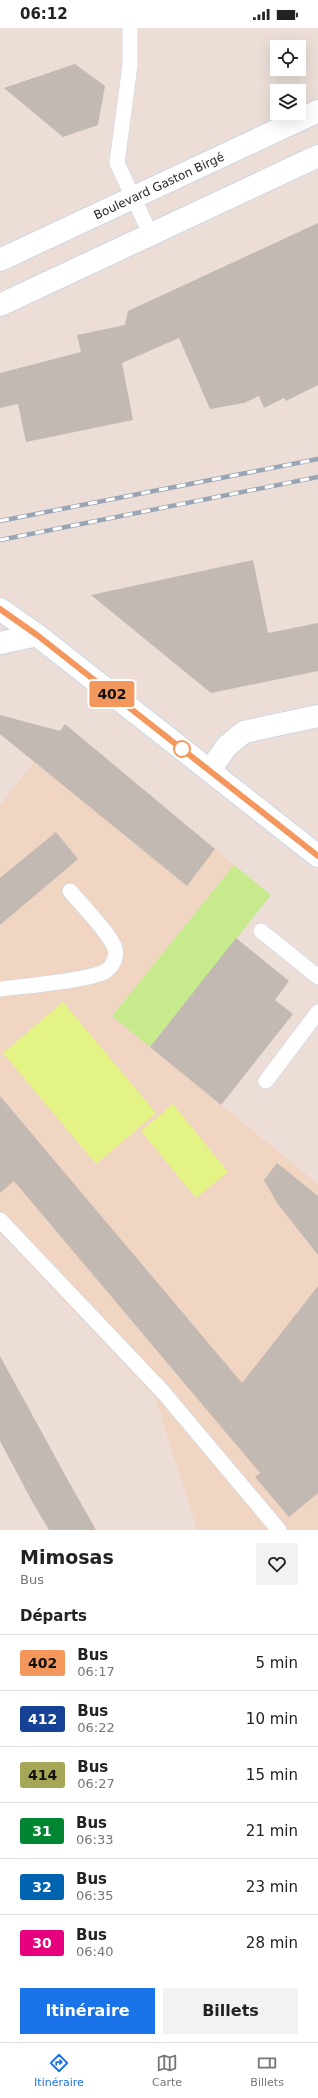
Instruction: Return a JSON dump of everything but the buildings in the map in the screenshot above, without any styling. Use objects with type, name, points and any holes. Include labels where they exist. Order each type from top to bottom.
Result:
[{"type":"main road","name":"Boulevard Gaston Birgé","points":[[0,260],[318,111]]},
{"type":"main road","points":[[0,305],[318,156]]},
{"type":"main road","points":[[0,609],[37,635],[318,856]]},
{"type":"main road","points":[[0,643],[37,635]]},
{"type":"main road","points":[[210,770],[227,746],[244,732],[318,716]]},
{"type":"lane","points":[[130,28],[130,65],[117,163],[151,235]]},
{"type":"lane","points":[[0,989],[90,976],[107,970],[113,963],[115,956],[112,942],[70,891]]},
{"type":"lane","points":[[261,931],[318,977]]},
{"type":"lane","points":[[266,1081],[318,1012]]},
{"type":"lane","points":[[0,1220],[162,1392],[279,1530]]},
{"type":"shaded area","points":[[34,762],[186,885],[215,849],[234,865],[112,1016],[318,1184],[318,1530],[197,1530],[155,1397],[0,1233],[0,805]]},
{"type":"green space","points":[[234,865],[271,895],[150,1047],[112,1016]]},
{"type":"green space","points":[[63,1002],[156,1113],[96,1164],[3,1053]]},
{"type":"green space","points":[[173,1104],[228,1172],[196,1198],[141,1131]]},
{"type":"railway","points":[[0,521],[318,459]]},
{"type":"railway","points":[[0,540],[318,477]]},
{"type":"bus line","name":"402","points":[[0,609],[37,635],[318,856]]}]
